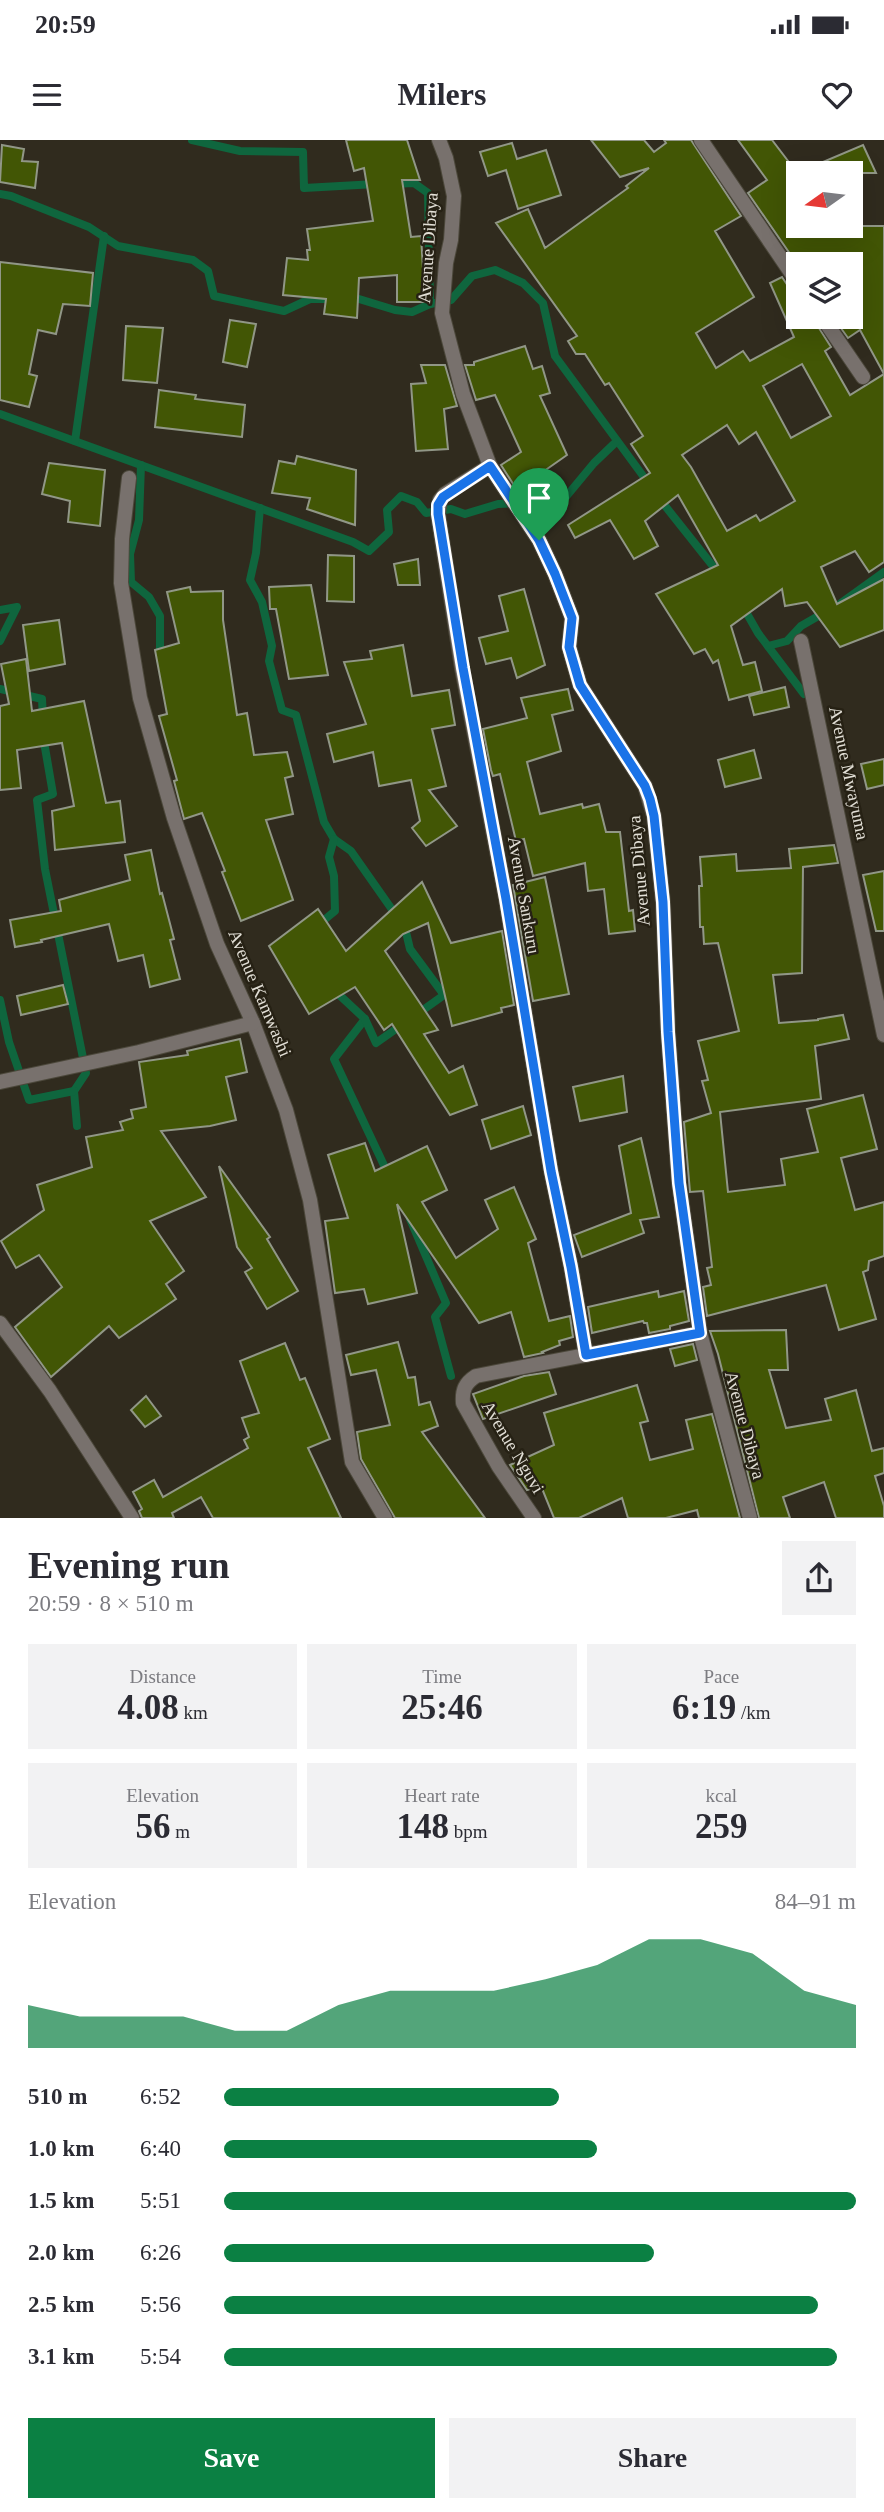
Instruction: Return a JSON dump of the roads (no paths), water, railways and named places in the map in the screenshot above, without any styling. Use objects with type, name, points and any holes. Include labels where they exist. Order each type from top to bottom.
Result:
[{"type":"street","name":"Avenue Dibaya","points":[[439,140],[454,196],[443,313],[463,394],[490,466],[539,540],[555,574],[572,618],[569,647],[580,685],[645,786],[654,816],[663,902],[668,1032],[679,1183],[700,1333],[750,1518]]},
{"type":"street","points":[[701,140],[786,266]]},
{"type":"street","points":[[830,329],[863,377]]},
{"type":"street","name":"Avenue Sankuru","points":[[490,466],[443,497],[438,505],[438,514],[551,1171],[586,1355]]},
{"type":"street","name":"Avenue Kamwashi","points":[[129,478],[122,540],[121,583],[140,698],[174,818],[217,944],[253,1023],[286,1110],[310,1200],[352,1462],[385,1518]]},
{"type":"street","name":"Avenue Mwayuma","points":[[801,641],[884,1035]]},
{"type":"street","points":[[0,1082],[139,1052],[253,1023]]},
{"type":"street","points":[[0,1323],[51,1391],[132,1518]]},
{"type":"street","name":"Avenue Nguvi","points":[[534,1518],[499,1466],[464,1403],[464,1389],[468,1382],[476,1376],[700,1333]]},
{"type":"waterway","points":[[192,140],[240,151],[303,152],[304,188],[376,184]]},
{"type":"waterway","points":[[392,184],[414,183],[428,193],[430,304]]},
{"type":"waterway","points":[[0,194],[89,227],[118,246],[193,260],[208,271],[214,296],[284,311],[310,299],[331,299]]},
{"type":"waterway","points":[[75,441],[104,236]]},
{"type":"waterway","points":[[347,299],[359,299],[395,310],[412,312],[430,304],[451,300],[472,276],[495,270],[523,283],[543,303],[555,356],[649,484]]},
{"type":"waterway","points":[[0,414],[353,542],[369,551],[389,532],[387,510],[401,496],[417,502],[426,513],[451,509],[465,514],[498,504],[520,503],[534,516],[555,510],[594,463],[617,441]]},
{"type":"waterway","points":[[141,465],[139,520],[130,554],[131,582],[149,597],[160,616],[160,660]]},
{"type":"waterway","points":[[658,497],[720,575]]},
{"type":"waterway","points":[[260,508],[256,553],[250,580],[262,602],[272,646],[269,661],[282,710],[296,715],[324,822],[334,839],[351,851],[405,928],[410,949],[444,995],[416,1015]]},
{"type":"waterway","points":[[841,603],[884,572]]},
{"type":"waterway","points":[[742,605],[758,633],[804,694]]},
{"type":"waterway","points":[[0,610],[17,607],[0,641]]},
{"type":"waterway","points":[[768,646],[787,641],[801,626],[827,611]]},
{"type":"waterway","points":[[0,689],[42,699],[43,719]]},
{"type":"waterway","points":[[43,736],[53,794],[37,800],[45,869],[86,1073],[74,1091],[77,1126]]},
{"type":"waterway","points":[[318,925],[335,911],[334,876],[329,857],[334,839]]},
{"type":"waterway","points":[[334,990],[365,1019],[334,1059],[389,1176]]},
{"type":"waterway","points":[[0,1000],[9,1042],[29,1100],[74,1091]]},
{"type":"waterway","points":[[365,1019],[376,1043],[403,1024]]},
{"type":"waterway","points":[[410,1219],[446,1303],[435,1317],[451,1376]]}]
